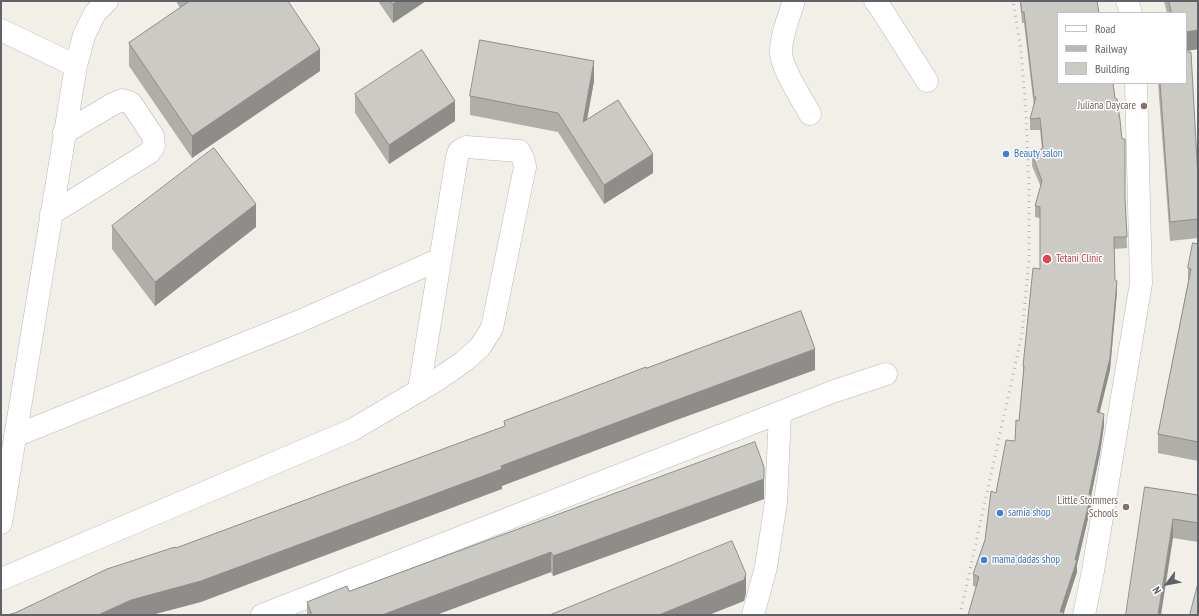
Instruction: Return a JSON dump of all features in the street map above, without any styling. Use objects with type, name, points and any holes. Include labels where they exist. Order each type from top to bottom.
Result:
[{"type":"street","points":[[1,523],[76,66],[84,35],[95,13],[107,1]]},
{"type":"street","points":[[793,1],[782,41],[781,54],[783,65],[810,114]]},
{"type":"street","points":[[875,1],[927,81]]},
{"type":"street","points":[[1127,1],[1131,12]]},
{"type":"street","points":[[1,30],[76,66]]},
{"type":"street","points":[[1084,615],[1093,572],[1141,283],[1136,84]]},
{"type":"street","points":[[51,214],[149,153],[154,146],[153,136],[131,103],[122,100],[64,134]]},
{"type":"street","points":[[1,579],[352,430],[419,390],[463,362],[480,347],[492,328],[525,167],[523,158],[519,151],[466,147],[459,151],[419,390]]},
{"type":"street","points":[[15,436],[300,321],[440,259]]},
{"type":"street","points":[[262,615],[832,392],[886,374]]},
{"type":"street","points":[[753,615],[766,567],[776,502],[780,413]]},
{"type":"building","points":[[190,1],[288,1],[320,49],[192,136],[129,43]]},
{"type":"building","points":[[1021,1],[1097,1],[1099,12],[1057,12],[1057,84],[1113,84],[1115,98],[1117,99],[1122,139],[1125,139],[1125,198],[1127,237],[1114,237],[1115,280],[1117,281],[1110,358],[1097,412],[1104,414],[1089,494],[1091,495],[1075,560],[1077,560],[1060,612],[1064,612],[1063,615],[968,615],[979,577],[973,574],[985,540],[991,491],[996,493],[1006,440],[1015,441],[1016,420],[1019,421],[1033,268],[1040,269],[1040,207],[1035,206],[1042,181],[1032,154],[1043,148],[1040,118],[1030,119],[1036,97],[1034,97],[1024,12],[1022,12]]},
{"type":"building","points":[[1169,1],[1198,1],[1198,30],[1187,32],[1187,12],[1172,12]]},
{"type":"building","points":[[480,40],[594,61],[583,122],[618,100],[653,154],[604,185],[558,113],[470,96]]},
{"type":"building","points":[[422,50],[455,101],[389,145],[355,94]]},
{"type":"building","points":[[1187,52],[1191,52],[1198,179],[1198,219],[1170,222],[1160,84],[1187,84]]},
{"type":"building","points":[[214,148],[256,204],[155,282],[112,226]]},
{"type":"building","points":[[1193,243],[1198,244],[1198,442],[1158,434],[1191,269],[1188,268]]},
{"type":"building","points":[[801,311],[815,349],[501,466],[502,469],[201,581],[131,600],[98,615],[7,615],[15,613],[107,569],[175,547],[176,548],[505,426],[504,421],[646,367]]},
{"type":"building","points":[[755,442],[764,467],[764,479],[553,556],[551,552],[382,615],[312,615],[307,602],[347,586],[349,591]]},
{"type":"building","points":[[1145,487],[1198,495],[1198,523],[1173,519],[1158,615],[1126,615]]},
{"type":"building","points":[[732,541],[746,574],[744,580],[659,615],[550,615]]},
{"type":"building","points":[[1198,583],[1198,615],[1190,615]]},
{"type":"railway","points":[[960,615],[1022,334],[1029,260],[1029,188],[1026,113],[1021,50],[1013,1]]},
{"type":"place","name":"Juliana Daycare","points":[[1144,106]]},
{"type":"place","name":"Beauty salon","points":[[1006,154]]},
{"type":"place","name":"Tetani Clinic","points":[[1047,259]]},
{"type":"place","name":"Little Stommers Schools","points":[[1126,507]]},
{"type":"place","name":"samia shop","points":[[1000,513]]},
{"type":"place","name":"mama dadas shop","points":[[984,560]]}]
